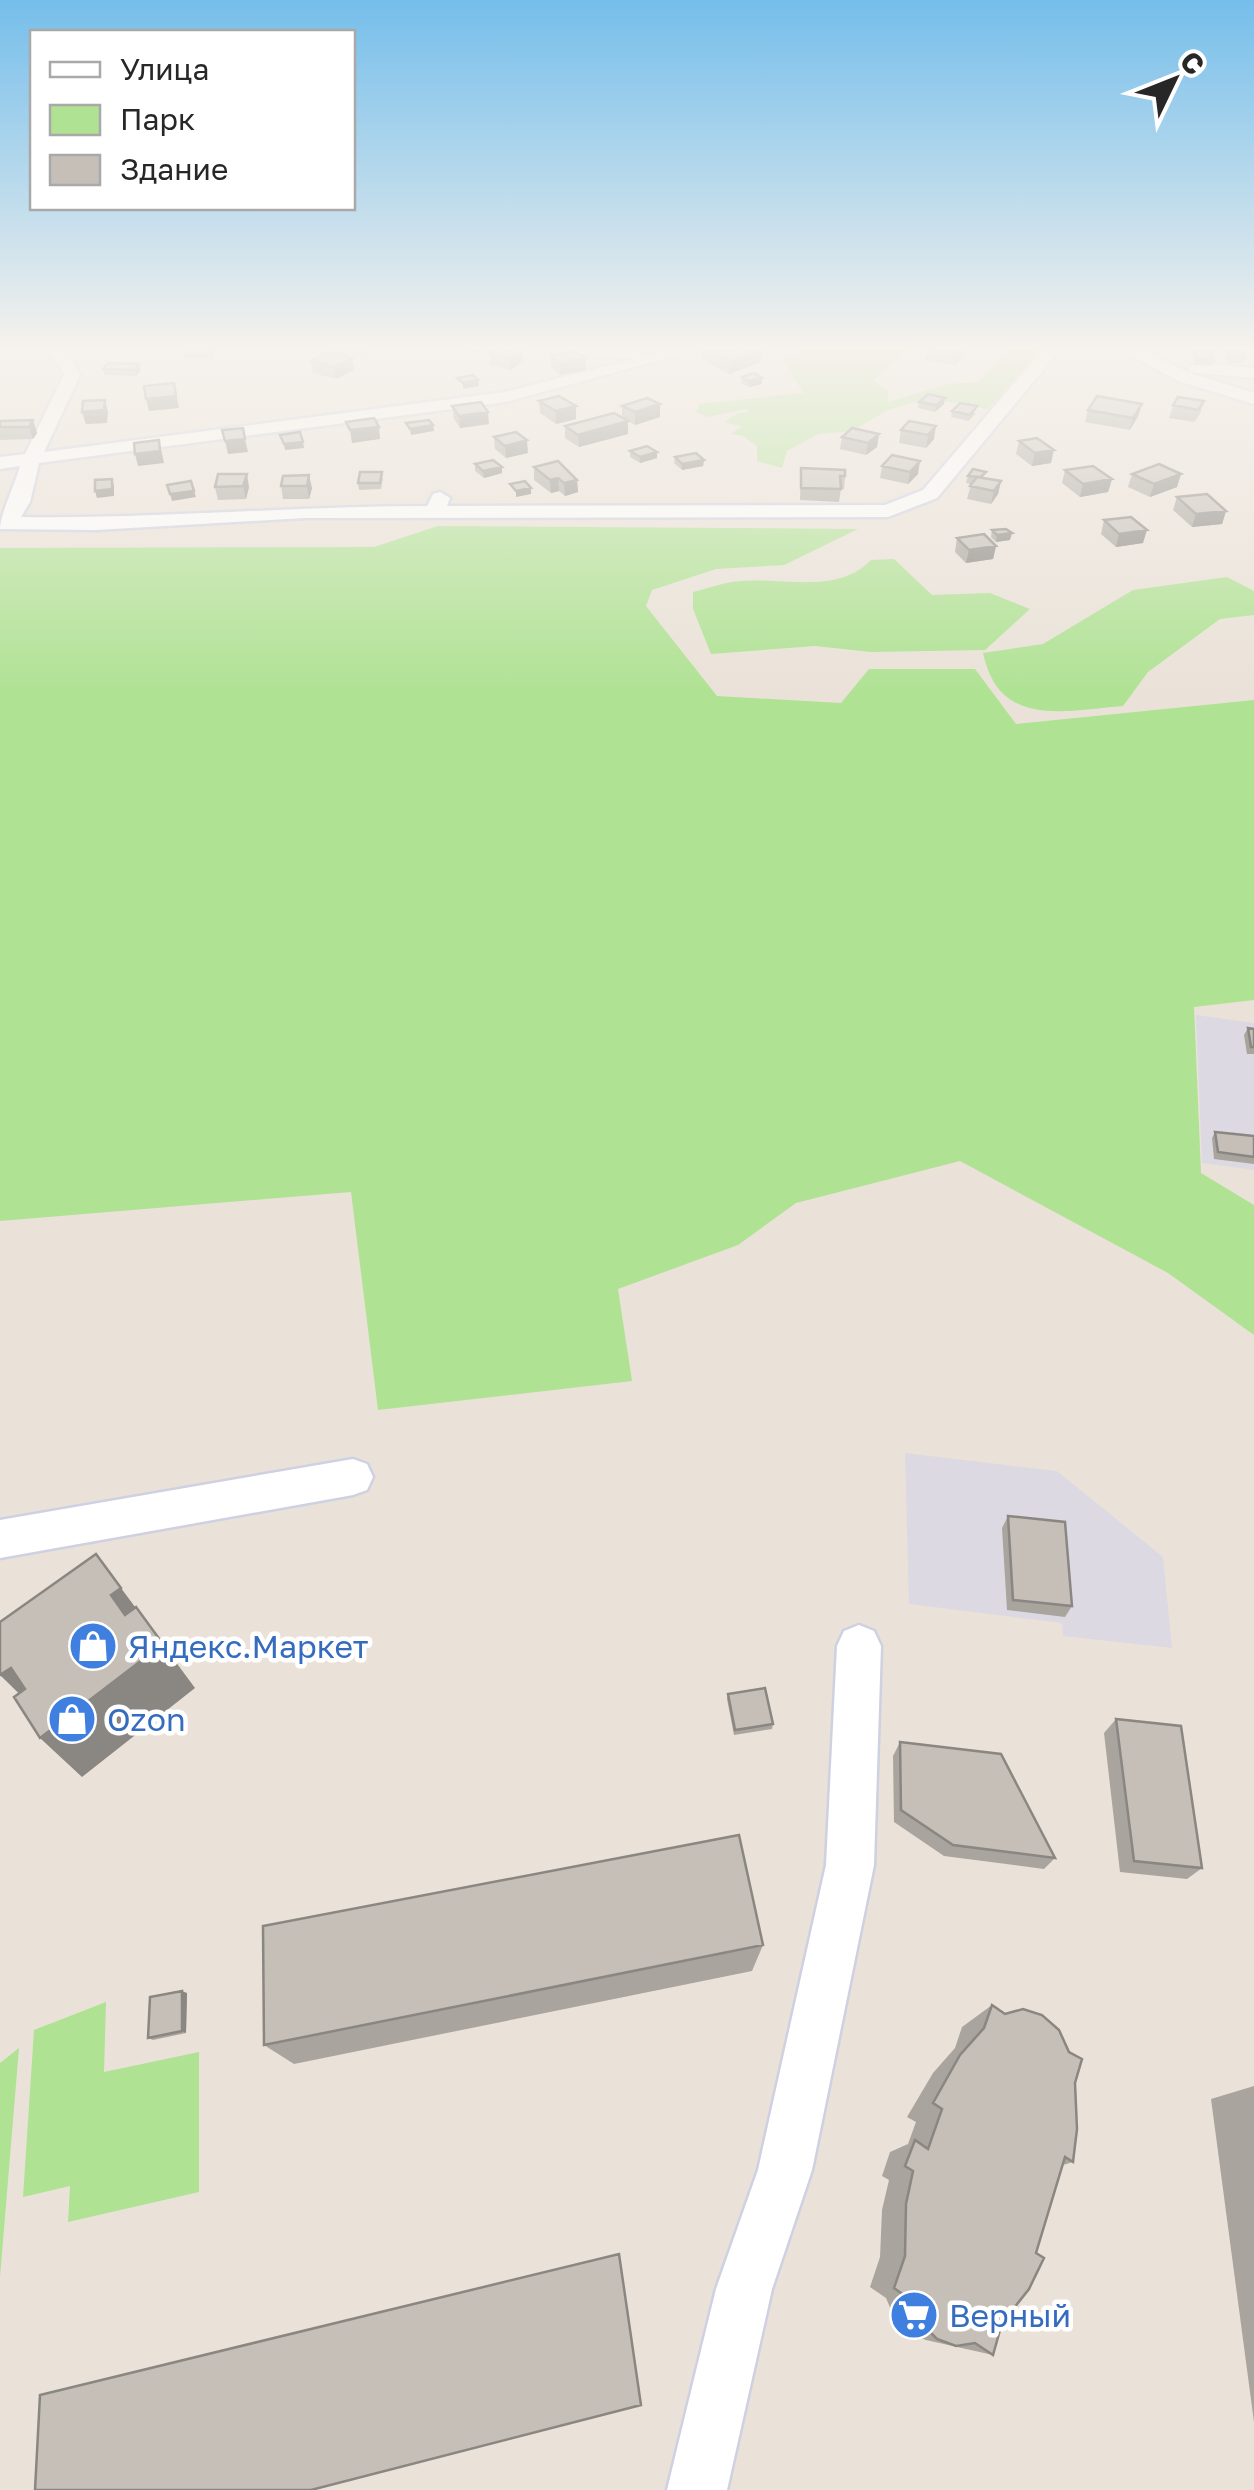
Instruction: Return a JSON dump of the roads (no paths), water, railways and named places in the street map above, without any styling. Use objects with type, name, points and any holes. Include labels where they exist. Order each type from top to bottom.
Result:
[{"type":"street","points":[[4,523],[20,502],[29,462]]},
{"type":"street","points":[[4,523],[96,524],[437,505],[866,512],[906,506],[930,494],[960,462]]},
{"type":"street","points":[[0,1539],[353,1477]]},
{"type":"street","points":[[698,2490],[744,2289],[785,2170],[850,1865],[860,1646]]},
{"type":"place","name":"Яндекс.Маркет","points":[[93,1646]]},
{"type":"place","name":"Ozon","points":[[72,1719]]},
{"type":"place","name":"Верный","points":[[914,2315]]}]
